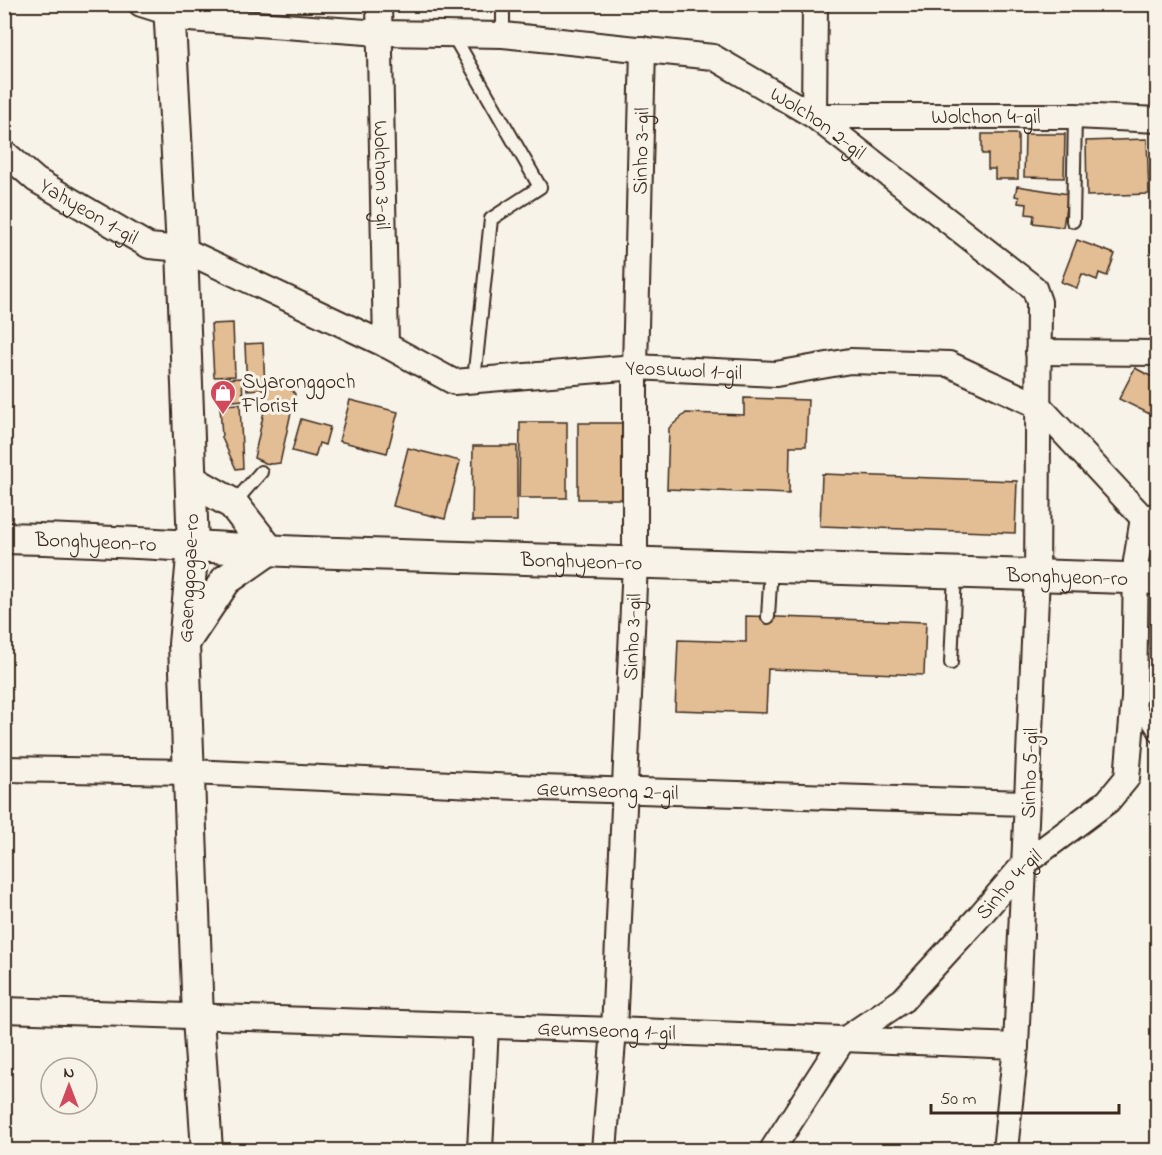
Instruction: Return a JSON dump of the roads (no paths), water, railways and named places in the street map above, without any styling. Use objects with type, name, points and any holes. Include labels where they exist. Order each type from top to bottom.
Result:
[{"type":"street","name":"Wolchon 2-gil","points":[[141,4],[169,8],[189,19],[380,33],[503,36],[713,57],[814,116],[1034,288],[1039,302],[1039,406]]},
{"type":"street","name":"Wolchon 3-gil","points":[[379,4],[386,345]]},
{"type":"street","points":[[814,116],[815,4]]},
{"type":"street","name":"Gaenggogae-ro","points":[[169,8],[191,480],[193,547],[184,644],[198,1018],[207,1150]]},
{"type":"street","name":"Sinho 3-gil","points":[[604,1150],[614,1030],[635,563],[635,367],[643,49]]},
{"type":"street","name":"Wolchon 4-gil","points":[[814,116],[1075,116],[1158,120]]},
{"type":"street","name":"Yahyeon 1-gil","points":[[4,152],[36,180],[149,246],[182,249]]},
{"type":"street","points":[[4,176],[36,180]]},
{"type":"street","name":"Yeosuwol 1-gil","points":[[182,249],[386,345],[454,382],[635,367],[776,374],[850,361],[950,364],[1039,406],[1150,517]]},
{"type":"street","points":[[1038,352],[1158,353]]},
{"type":"street","name":"Sinho 5-gil","points":[[1005,1150],[1016,1046],[1028,802],[1037,574],[1039,406]]},
{"type":"street","points":[[184,644],[226,580],[269,550],[232,504],[191,480]]},
{"type":"street","name":"Sinho 4-gil","points":[[772,1150],[842,1041],[903,1000],[1025,863],[1108,801],[1127,777],[1146,579],[1136,561],[1150,517]]},
{"type":"street","name":"Bonghyeon-ro","points":[[4,538],[123,541],[269,550],[1146,579]]},
{"type":"street","name":"Geumseong 2-gil","points":[[4,769],[190,772],[626,790],[1028,802]]},
{"type":"street","name":"Geumseong 1-gil","points":[[4,1010],[1016,1046]]},
{"type":"street","points":[[480,1150],[486,1026]]},
{"type":"lane","points":[[502,4],[503,36]]},
{"type":"lane","points":[[453,35],[540,187],[491,219],[474,380]]},
{"type":"lane","points":[[1073,221],[1075,116]]},
{"type":"lane","points":[[232,504],[261,472]]},
{"type":"lane","points":[[768,617],[771,567]]},
{"type":"lane","points":[[951,663],[956,573]]},
{"type":"lane","points":[[1134,698],[1158,737]]},
{"type":"place","name":"Syaronggoch Florist","points":[[223,416]]}]
